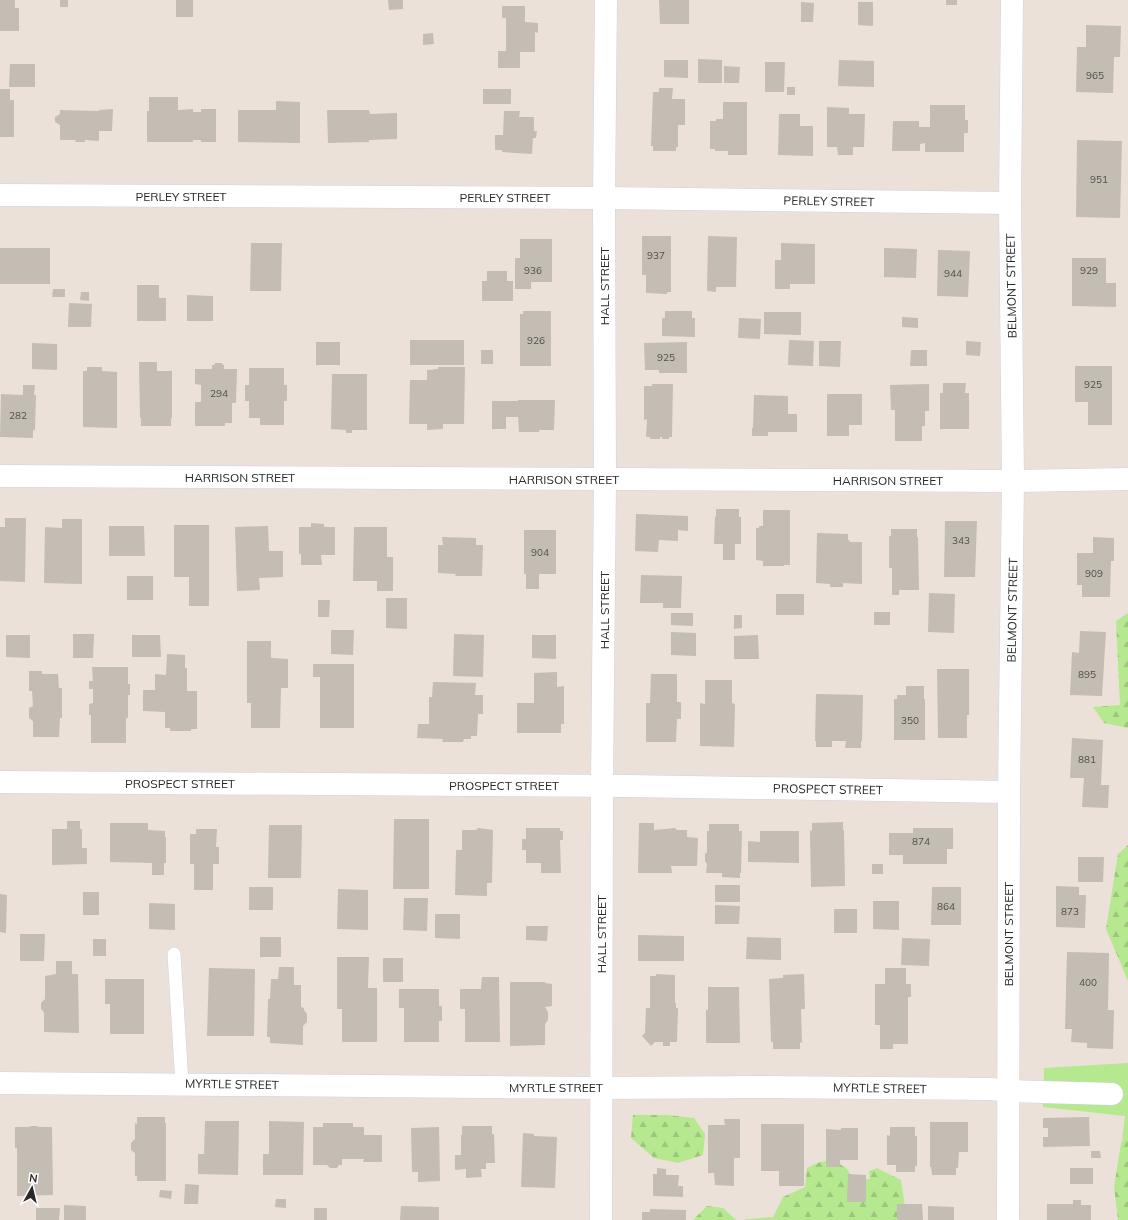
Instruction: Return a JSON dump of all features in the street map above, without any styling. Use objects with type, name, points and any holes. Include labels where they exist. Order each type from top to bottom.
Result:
[{"type":"street","name":"HALL STREET","points":[[601,1220],[606,0]]},
{"type":"street","name":"BELMONT STREET","points":[[1008,1220],[1009,792],[1013,481],[1010,203],[1012,0]]},
{"type":"street","name":"PERLEY STREET","points":[[0,194],[604,198],[1010,203]]},
{"type":"street","name":"HARRISON STREET","points":[[0,476],[1013,481],[1128,479]]},
{"type":"street","name":"PROSPECT STREET","points":[[0,782],[602,785],[1009,792]]},
{"type":"street","name":"MYRTLE STREET","points":[[0,1083],[601,1088],[762,1087],[991,1089],[1008,1091],[1112,1094]]},
{"type":"lane","points":[[174,954],[182,1084]]},
{"type":"green space","points":[[1128,613],[1128,728],[1104,723],[1093,707],[1120,705],[1116,621]]},
{"type":"green space","points":[[1128,845],[1128,981],[1106,929],[1118,854]]},
{"type":"green space","points":[[1128,1063],[1128,1133],[1122,1141],[1125,1116],[1043,1107],[1044,1068]]},
{"type":"green space","points":[[633,1115],[667,1115],[694,1118],[705,1134],[703,1155],[678,1163],[654,1158],[631,1138]]},
{"type":"green space","points":[[1128,1133],[1128,1220],[1118,1220],[1114,1187],[1121,1143]]},
{"type":"green space","points":[[833,1160],[846,1168],[855,1180],[870,1179],[869,1171],[877,1168],[901,1180],[907,1220],[743,1220],[773,1217],[783,1197],[805,1187],[807,1168],[820,1162]]},
{"type":"green space","points":[[707,1206],[723,1208],[736,1220],[693,1220]]},
{"type":"building","points":[[0,0],[15,0],[15,8],[19,8],[19,31],[0,31]]},
{"type":"building","points":[[60,0],[68,0],[68,7],[60,7]]},
{"type":"building","points":[[176,0],[193,0],[193,17],[176,17]]},
{"type":"building","points":[[388,0],[403,0],[403,9],[389,10]]},
{"type":"building","points":[[659,0],[689,0],[689,24],[660,24]]},
{"type":"building","points":[[946,0],[957,0],[957,5],[946,5]]},
{"type":"building","points":[[801,2],[814,3],[813,22],[801,22]]},
{"type":"building","points":[[858,2],[873,2],[873,26],[858,25]]},
{"type":"building","points":[[502,6],[525,6],[525,22],[538,23],[538,33],[535,32],[535,52],[520,52],[520,68],[498,68],[498,51],[506,51],[506,18],[502,18]]},
{"type":"building","points":[[1086,25],[1121,26],[1120,57],[1114,57],[1113,93],[1076,92],[1077,47],[1086,47]]},
{"type":"building","points":[[433,33],[434,44],[423,45],[423,34]]},
{"type":"building","points":[[698,59],[722,60],[722,83],[698,83]]},
{"type":"building","points":[[664,60],[688,60],[688,78],[664,77]]},
{"type":"building","points":[[839,60],[874,61],[874,87],[838,86]]},
{"type":"building","points":[[765,62],[785,62],[784,92],[765,92]]},
{"type":"building","points":[[10,64],[35,64],[35,87],[9,87]]},
{"type":"building","points":[[724,66],[740,67],[739,83],[724,83]]},
{"type":"building","points":[[787,87],[795,87],[795,95],[787,95]]},
{"type":"building","points":[[659,88],[673,88],[672,99],[685,99],[685,125],[678,125],[678,147],[676,147],[676,151],[653,151],[653,146],[651,146],[653,92],[659,92]]},
{"type":"building","points":[[0,89],[10,89],[10,100],[14,100],[14,137],[0,137]]},
{"type":"building","points":[[483,89],[511,89],[511,104],[483,104]]},
{"type":"building","points":[[149,97],[178,97],[178,110],[193,109],[193,112],[201,112],[201,109],[216,109],[216,142],[201,142],[201,140],[193,140],[193,142],[147,142],[147,111],[149,111]]},
{"type":"building","points":[[276,101],[300,102],[300,143],[238,142],[238,110],[276,110]]},
{"type":"building","points":[[723,102],[747,102],[747,155],[728,155],[728,151],[715,151],[715,149],[710,149],[710,121],[723,119]]},
{"type":"building","points":[[930,105],[965,105],[965,120],[968,120],[968,133],[964,133],[964,152],[925,152],[925,143],[920,144],[920,151],[892,151],[893,121],[919,121],[919,127],[930,127]]},
{"type":"building","points":[[827,107],[849,108],[849,114],[865,114],[864,147],[853,147],[853,155],[838,155],[837,147],[827,147]]},
{"type":"building","points":[[113,109],[112,131],[99,131],[99,141],[85,140],[85,142],[75,142],[76,140],[60,140],[60,125],[55,122],[55,117],[60,114],[60,110],[99,111]]},
{"type":"building","points":[[327,110],[369,110],[370,114],[397,113],[397,139],[369,140],[369,142],[328,143]]},
{"type":"building","points":[[504,111],[520,111],[519,117],[534,117],[534,131],[537,131],[536,138],[533,138],[532,154],[502,152],[502,150],[495,150],[495,135],[503,135]]},
{"type":"building","points":[[779,114],[800,114],[800,126],[813,126],[813,156],[778,155]]},
{"type":"building","points":[[1077,140],[1122,141],[1120,218],[1076,217]]},
{"type":"building","points":[[642,236],[671,236],[671,292],[667,292],[667,294],[646,293],[646,275],[642,275]]},
{"type":"building","points":[[708,236],[737,237],[736,287],[716,287],[716,292],[707,291]]},
{"type":"building","points":[[520,239],[552,239],[552,282],[531,282],[531,289],[515,289],[515,258],[520,258]]},
{"type":"building","points":[[251,243],[282,243],[281,291],[250,291]]},
{"type":"building","points":[[781,243],[815,244],[815,284],[790,284],[790,289],[775,289],[775,260],[781,260]]},
{"type":"building","points":[[0,248],[50,248],[50,284],[0,284]]},
{"type":"building","points":[[884,248],[917,249],[916,278],[884,277]]},
{"type":"building","points":[[938,250],[970,251],[968,297],[937,296]]},
{"type":"building","points":[[1072,258],[1106,258],[1106,283],[1116,283],[1116,307],[1072,306]]},
{"type":"building","points":[[487,271],[507,271],[507,281],[513,281],[513,301],[482,301],[482,281],[487,281]]},
{"type":"building","points":[[137,285],[159,285],[159,298],[166,298],[166,321],[137,321]]},
{"type":"building","points":[[53,289],[65,289],[65,297],[52,297]]},
{"type":"building","points":[[81,292],[89,292],[89,301],[80,300]]},
{"type":"building","points":[[187,295],[213,296],[213,321],[187,321]]},
{"type":"building","points":[[69,303],[92,304],[91,327],[68,327]]},
{"type":"building","points":[[523,311],[551,311],[551,366],[520,366],[520,314],[523,314]]},
{"type":"building","points":[[665,311],[692,311],[692,318],[695,318],[695,337],[662,336],[662,318],[665,318]]},
{"type":"building","points":[[764,312],[801,312],[801,335],[764,334]]},
{"type":"building","points":[[902,317],[918,318],[918,328],[902,327]]},
{"type":"building","points":[[739,318],[761,319],[760,339],[738,338]]},
{"type":"building","points":[[410,340],[464,340],[464,365],[410,365]]},
{"type":"building","points":[[789,340],[814,341],[813,366],[788,365]]},
{"type":"building","points":[[819,341],[841,341],[840,367],[819,366]]},
{"type":"building","points":[[966,341],[981,342],[980,356],[966,355]]},
{"type":"building","points":[[316,342],[340,342],[340,365],[316,365]]},
{"type":"building","points":[[687,342],[687,373],[659,373],[659,370],[645,370],[644,343]]},
{"type":"building","points":[[32,343],[57,344],[57,370],[32,369]]},
{"type":"building","points":[[481,350],[493,350],[493,364],[481,364]]},
{"type":"building","points":[[911,350],[927,350],[927,366],[910,366]]},
{"type":"building","points":[[139,362],[157,362],[157,371],[172,371],[171,426],[141,426]]},
{"type":"building","points":[[215,363],[222,363],[224,365],[224,369],[237,369],[236,403],[232,403],[232,423],[225,423],[225,426],[195,426],[195,402],[201,402],[201,385],[195,384],[195,369],[212,369],[212,365]]},
{"type":"building","points":[[1075,366],[1112,366],[1112,425],[1088,425],[1088,402],[1075,402]]},
{"type":"building","points":[[87,367],[102,367],[102,371],[117,372],[117,428],[83,427],[83,371],[87,371]]},
{"type":"building","points":[[438,367],[465,367],[464,424],[443,424],[443,429],[427,430],[427,424],[409,424],[410,380],[427,380],[427,370],[438,369]]},
{"type":"building","points":[[249,368],[284,368],[284,385],[287,385],[287,401],[284,401],[284,425],[260,425],[260,418],[249,418],[249,401],[245,401],[245,385],[249,385]]},
{"type":"building","points":[[332,374],[367,374],[367,430],[352,430],[352,433],[346,433],[346,430],[331,429]]},
{"type":"building","points":[[943,383],[966,383],[965,393],[969,393],[969,429],[940,429],[940,393],[943,393]]},
{"type":"building","points":[[652,384],[673,384],[672,437],[669,437],[669,439],[662,439],[662,437],[660,437],[660,439],[650,439],[650,437],[646,437],[647,419],[644,420],[644,386],[652,386]]},
{"type":"building","points":[[929,384],[929,411],[925,411],[925,426],[922,426],[922,441],[895,441],[895,410],[891,410],[890,385]]},
{"type":"building","points":[[23,385],[35,385],[35,430],[33,430],[33,438],[0,437],[1,394],[23,395]]},
{"type":"building","points":[[827,394],[862,394],[862,425],[849,425],[849,436],[827,436]]},
{"type":"building","points":[[754,395],[788,396],[788,414],[797,414],[797,432],[768,432],[768,436],[752,436]]},
{"type":"building","points":[[555,400],[554,430],[519,432],[518,417],[506,417],[506,429],[492,429],[492,401]]},
{"type":"building","points":[[716,509],[739,509],[739,517],[741,517],[741,544],[735,544],[735,560],[723,560],[723,544],[714,544]]},
{"type":"building","points":[[763,510],[790,510],[790,565],[763,566],[763,561],[756,560],[756,528],[763,526]]},
{"type":"building","points":[[636,514],[688,516],[688,531],[678,530],[678,541],[659,540],[658,552],[635,551]]},
{"type":"building","points":[[5,518],[26,518],[25,582],[0,581],[0,527],[5,527]]},
{"type":"building","points":[[62,519],[82,519],[82,584],[44,583],[45,527],[62,528]]},
{"type":"building","points":[[945,521],[977,521],[975,577],[944,577]]},
{"type":"building","points":[[311,523],[324,524],[324,527],[335,527],[335,555],[321,555],[322,565],[301,565],[301,554],[299,554],[299,527],[311,527]]},
{"type":"building","points":[[174,525],[209,525],[209,606],[189,606],[189,577],[174,577]]},
{"type":"building","points":[[109,526],[144,526],[145,556],[109,556]]},
{"type":"building","points":[[268,526],[269,551],[283,551],[283,577],[259,578],[260,590],[237,591],[235,527]]},
{"type":"building","points":[[354,527],[387,527],[387,557],[393,557],[393,591],[377,591],[377,581],[353,581]]},
{"type":"building","points":[[891,529],[917,529],[919,590],[899,590],[899,595],[892,595],[892,568],[889,568],[889,536],[891,536]]},
{"type":"building","points":[[524,530],[556,530],[556,574],[539,574],[539,589],[526,589],[526,574],[524,574]]},
{"type":"building","points":[[817,533],[848,534],[848,540],[850,542],[862,542],[862,584],[843,583],[843,587],[830,587],[830,584],[816,583]]},
{"type":"building","points":[[442,537],[476,538],[476,545],[483,545],[482,576],[455,576],[456,574],[438,573],[438,545],[443,545]]},
{"type":"building","points":[[1093,537],[1114,538],[1114,561],[1111,561],[1110,597],[1082,597],[1082,585],[1077,585],[1077,553],[1093,553]]},
{"type":"building","points":[[641,575],[682,576],[681,608],[663,608],[663,603],[640,603]]},
{"type":"building","points":[[127,576],[153,576],[153,600],[127,600]]},
{"type":"building","points":[[929,593],[955,594],[954,633],[928,632]]},
{"type":"building","points":[[776,594],[804,594],[804,615],[776,615]]},
{"type":"building","points":[[386,598],[407,598],[407,629],[386,628]]},
{"type":"building","points":[[318,600],[330,600],[329,617],[318,617]]},
{"type":"building","points":[[874,612],[890,612],[890,625],[874,625]]},
{"type":"building","points":[[671,613],[693,613],[693,626],[671,625]]},
{"type":"building","points":[[734,615],[742,615],[742,628],[734,629]]},
{"type":"building","points":[[331,630],[354,630],[353,655],[331,654]]},
{"type":"building","points":[[1080,631],[1106,632],[1102,696],[1070,695],[1072,652],[1079,653]]},
{"type":"building","points":[[671,632],[696,633],[696,656],[671,655]]},
{"type":"building","points":[[73,634],[94,634],[93,658],[73,658]]},
{"type":"building","points":[[454,634],[484,635],[483,677],[453,676]]},
{"type":"building","points":[[6,635],[30,635],[30,658],[6,657]]},
{"type":"building","points":[[132,635],[160,635],[161,657],[132,657]]},
{"type":"building","points":[[532,635],[556,635],[556,659],[532,658]]},
{"type":"building","points":[[758,635],[759,659],[734,659],[734,636]]},
{"type":"building","points":[[247,641],[271,641],[271,658],[288,659],[288,688],[281,688],[280,728],[251,728],[251,703],[247,703]]},
{"type":"building","points":[[167,654],[185,655],[185,668],[187,668],[187,691],[197,691],[197,729],[191,729],[191,731],[170,731],[170,728],[165,728],[165,712],[143,711],[143,690],[155,690],[155,674],[166,675]]},
{"type":"building","points":[[313,664],[354,664],[354,728],[320,728],[320,677],[313,677]]},
{"type":"building","points":[[92,667],[128,667],[128,684],[130,684],[130,695],[128,695],[128,718],[126,718],[126,743],[91,743],[91,715],[89,715],[89,704],[93,703],[93,689],[89,689],[89,681],[93,681]]},
{"type":"building","points":[[937,669],[969,669],[969,715],[967,715],[967,738],[938,738]]},
{"type":"building","points":[[29,671],[42,671],[42,674],[58,674],[59,688],[62,688],[62,718],[60,718],[59,737],[33,737],[33,721],[29,718],[29,708],[33,706],[32,691],[29,691]]},
{"type":"building","points":[[557,672],[557,687],[564,686],[564,724],[561,724],[561,733],[517,733],[517,703],[534,703],[534,673]]},
{"type":"building","points":[[651,674],[677,674],[677,702],[681,702],[681,719],[677,719],[676,742],[646,742],[646,703],[650,703]]},
{"type":"building","points":[[705,680],[732,680],[732,703],[735,704],[734,747],[700,746],[700,703],[705,704]]},
{"type":"building","points":[[433,682],[476,683],[475,695],[483,695],[483,714],[478,714],[477,736],[471,736],[471,739],[464,739],[463,742],[442,742],[443,739],[417,738],[418,724],[429,724],[429,697],[432,697]]},
{"type":"building","points":[[906,686],[924,686],[925,740],[894,740],[894,699],[897,699],[897,695],[906,695]]},
{"type":"building","points":[[816,694],[863,695],[861,748],[845,748],[846,741],[832,741],[832,747],[816,747]]},
{"type":"building","points":[[1072,738],[1103,740],[1101,785],[1109,785],[1108,808],[1082,807],[1084,778],[1070,778]]},
{"type":"building","points":[[394,819],[429,819],[429,889],[393,889]]},
{"type":"building","points":[[67,821],[80,821],[80,829],[82,829],[82,848],[87,848],[87,864],[52,865],[52,829],[67,829]]},
{"type":"building","points":[[843,822],[845,886],[811,887],[810,830],[812,831],[812,823]]},
{"type":"building","points":[[110,823],[148,823],[148,830],[165,831],[166,863],[164,863],[164,875],[152,875],[152,863],[110,862]]},
{"type":"building","points":[[639,823],[654,823],[654,830],[675,828],[677,830],[687,830],[687,837],[698,838],[697,866],[671,866],[672,873],[638,873]]},
{"type":"building","points":[[709,824],[739,824],[739,831],[742,831],[740,878],[722,877],[722,873],[706,873],[707,864],[705,861],[705,854],[707,852],[707,831],[709,831]]},
{"type":"building","points":[[269,825],[302,825],[301,878],[268,878]]},
{"type":"building","points":[[478,828],[493,830],[492,883],[487,883],[487,896],[455,895],[456,850],[462,850],[462,830],[476,830]]},
{"type":"building","points":[[526,828],[560,828],[560,831],[563,831],[563,840],[560,840],[561,873],[541,873],[541,863],[526,863],[526,850],[522,850],[522,839],[526,839]]},
{"type":"building","points":[[913,828],[953,828],[953,849],[947,849],[947,864],[903,864],[903,855],[889,855],[889,833],[913,833]]},
{"type":"building","points":[[196,829],[217,829],[216,847],[219,847],[219,864],[213,864],[213,890],[194,890],[194,864],[190,864],[190,834],[196,834]]},
{"type":"building","points":[[760,831],[799,831],[799,863],[748,862],[748,841],[760,842]]},
{"type":"building","points":[[1078,857],[1104,857],[1103,882],[1078,882]]},
{"type":"building","points":[[872,864],[883,864],[883,874],[872,874]]},
{"type":"building","points":[[715,885],[740,885],[740,902],[715,902]]},
{"type":"building","points":[[1056,886],[1079,887],[1079,895],[1086,895],[1085,928],[1056,927]]},
{"type":"building","points":[[249,887],[273,887],[273,910],[249,910]]},
{"type":"building","points":[[932,887],[961,887],[961,925],[931,925]]},
{"type":"building","points":[[338,889],[368,890],[368,930],[337,929]]},
{"type":"building","points":[[83,892],[99,892],[99,915],[83,915]]},
{"type":"building","points":[[0,894],[7,895],[6,933],[0,932]]},
{"type":"building","points":[[404,898],[428,898],[427,931],[403,930]]},
{"type":"building","points":[[873,901],[899,901],[899,930],[873,929]]},
{"type":"building","points":[[149,903],[175,904],[175,930],[149,929]]},
{"type":"building","points":[[715,905],[740,906],[739,924],[715,924]]},
{"type":"building","points":[[834,909],[857,909],[857,933],[834,933]]},
{"type":"building","points":[[435,914],[460,914],[460,939],[435,938]]},
{"type":"building","points":[[526,926],[548,926],[547,941],[526,940]]},
{"type":"building","points":[[20,934],[45,934],[44,961],[20,961]]},
{"type":"building","points":[[638,935],[684,936],[684,961],[638,961]]},
{"type":"building","points":[[260,937],[281,937],[281,957],[260,957]]},
{"type":"building","points":[[747,937],[781,938],[781,960],[746,959]]},
{"type":"building","points":[[902,938],[930,939],[929,966],[901,965]]},
{"type":"building","points":[[93,939],[106,939],[106,956],[93,956]]},
{"type":"building","points":[[1067,952],[1109,953],[1108,1010],[1114,1010],[1113,1049],[1087,1048],[1087,1043],[1071,1042],[1072,1029],[1065,1029]]},
{"type":"building","points":[[337,957],[369,957],[368,988],[377,988],[377,1042],[342,1042],[342,1009],[337,1009]]},
{"type":"building","points":[[383,958],[403,958],[403,982],[383,982]]},
{"type":"building","points":[[56,961],[72,961],[72,974],[78,974],[79,1033],[44,1032],[44,1012],[41,1009],[41,1003],[45,999],[45,976],[56,974]]},
{"type":"building","points":[[279,967],[294,967],[294,985],[301,985],[301,1007],[304,1008],[307,1014],[307,1022],[303,1026],[303,1045],[270,1043],[270,1037],[267,1037],[268,999],[270,999],[271,979],[278,979]]},
{"type":"building","points":[[209,968],[255,969],[254,1036],[207,1036]]},
{"type":"building","points":[[885,968],[906,968],[906,984],[911,984],[911,997],[908,997],[908,1044],[893,1044],[893,1049],[880,1049],[880,1025],[875,1025],[875,984],[885,984]]},
{"type":"building","points":[[656,974],[675,975],[675,1003],[676,1008],[678,1008],[677,1042],[670,1042],[670,1046],[663,1046],[663,1042],[655,1042],[651,1046],[642,1036],[645,1033],[646,1008],[650,1008],[650,976],[656,976]]},
{"type":"building","points":[[804,974],[805,1009],[801,1009],[802,1043],[800,1042],[800,1049],[773,1049],[773,1042],[771,1042],[769,979],[783,978],[783,975]]},
{"type":"building","points":[[482,977],[499,977],[500,1042],[465,1042],[465,1009],[460,1009],[460,989],[481,989]]},
{"type":"building","points":[[105,979],[144,979],[144,1034],[110,1034],[110,1004],[105,1004]]},
{"type":"building","points":[[510,982],[545,982],[552,984],[552,1006],[545,1007],[548,1012],[548,1020],[545,1024],[545,1045],[510,1046]]},
{"type":"building","points":[[708,987],[739,987],[740,1043],[706,1043]]},
{"type":"building","points":[[399,989],[439,989],[439,1006],[442,1006],[442,1021],[439,1021],[439,1042],[404,1042],[404,1008],[399,1008]]},
{"type":"building","points":[[137,1117],[165,1117],[166,1181],[137,1181],[137,1176],[135,1176],[135,1153],[131,1150],[131,1143],[135,1139],[135,1123],[137,1124]]},
{"type":"building","points":[[1089,1117],[1090,1146],[1043,1147],[1043,1137],[1048,1137],[1048,1128],[1043,1128],[1043,1118]]},
{"type":"building","points":[[724,1119],[740,1119],[740,1158],[734,1158],[734,1186],[715,1185],[714,1173],[708,1173],[708,1125],[725,1125]]},
{"type":"building","points":[[205,1121],[239,1121],[238,1175],[198,1174],[198,1154],[204,1154]]},
{"type":"building","points":[[269,1121],[304,1122],[303,1175],[263,1175],[263,1154],[269,1154]]},
{"type":"building","points":[[930,1122],[968,1122],[968,1152],[959,1152],[956,1175],[932,1175],[930,1167]]},
{"type":"building","points":[[323,1123],[353,1123],[353,1127],[364,1127],[364,1135],[382,1135],[382,1162],[363,1162],[364,1159],[342,1159],[342,1165],[339,1165],[337,1168],[330,1168],[327,1165],[313,1165],[313,1127],[323,1127]]},
{"type":"building","points":[[761,1124],[804,1124],[804,1186],[779,1186],[779,1171],[761,1171]]},
{"type":"building","points":[[462,1126],[492,1126],[492,1134],[494,1134],[495,1163],[486,1163],[486,1169],[481,1169],[482,1177],[466,1178],[466,1169],[455,1170],[455,1155],[461,1155]]},
{"type":"building","points":[[15,1127],[52,1127],[53,1195],[17,1196],[17,1148],[15,1148]]},
{"type":"building","points":[[439,1127],[440,1181],[418,1182],[418,1172],[412,1172],[411,1128]]},
{"type":"building","points":[[890,1127],[915,1127],[915,1136],[917,1136],[917,1166],[915,1166],[915,1172],[896,1172],[896,1165],[887,1165],[887,1135],[890,1136]]},
{"type":"building","points":[[841,1128],[858,1128],[858,1160],[840,1160],[840,1167],[826,1167],[826,1129],[841,1130]]},
{"type":"building","points":[[523,1133],[534,1134],[534,1136],[557,1137],[555,1188],[521,1187]]},
{"type":"building","points":[[1091,1151],[1100,1151],[1101,1158],[1091,1158]]},
{"type":"building","points":[[657,1168],[666,1169],[666,1175],[679,1175],[678,1186],[683,1186],[683,1197],[653,1196],[653,1174],[657,1174]]},
{"type":"building","points":[[1070,1168],[1093,1168],[1093,1184],[1070,1184]]},
{"type":"building","points":[[848,1174],[866,1175],[866,1202],[847,1202]]},
{"type":"building","points":[[185,1184],[199,1185],[198,1204],[184,1204]]},
{"type":"building","points":[[160,1190],[172,1191],[171,1199],[159,1197]]},
{"type":"building","points":[[276,1199],[286,1199],[286,1208],[275,1207]]},
{"type":"building","points":[[1073,1200],[1081,1200],[1081,1205],[1091,1205],[1091,1220],[1047,1220],[1047,1204],[1073,1204]]},
{"type":"building","points":[[897,1204],[922,1204],[923,1220],[897,1220]]},
{"type":"building","points":[[64,1205],[86,1206],[86,1220],[64,1220]]},
{"type":"building","points":[[401,1206],[439,1207],[439,1220],[400,1220]]},
{"type":"building","points":[[928,1206],[954,1207],[954,1220],[928,1220]]},
{"type":"building","points":[[36,1208],[60,1208],[59,1220],[36,1220]]},
{"type":"building","points":[[314,1208],[327,1208],[327,1220],[314,1220]]},
{"type":"building","points":[[650,1209],[686,1210],[686,1220],[642,1220],[642,1212],[650,1212]]}]
